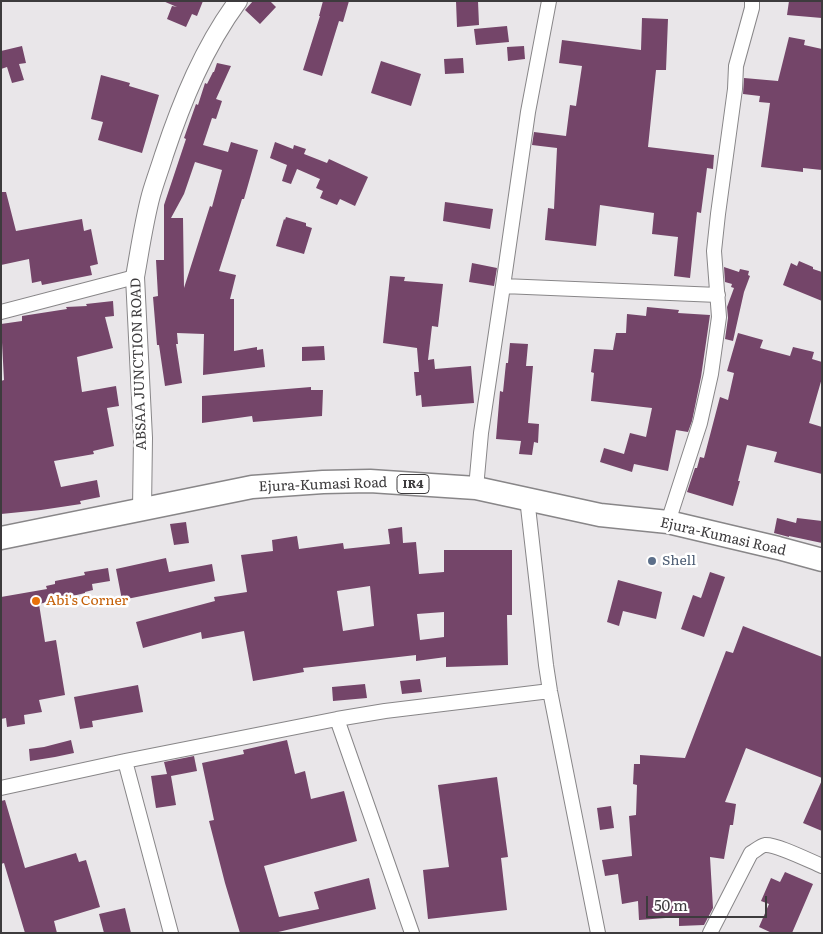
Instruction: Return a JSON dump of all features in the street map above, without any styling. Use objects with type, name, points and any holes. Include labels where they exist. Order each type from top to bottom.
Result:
[{"type":"main road","name":"Ejura-Kumasi Road","points":[[1,538],[252,487],[323,482],[370,482],[476,488],[600,515],[668,522],[822,560]]},
{"type":"street","name":"ABSAA JUNCTION ROAD","points":[[142,509],[143,438],[135,277],[151,194],[170,137],[191,82],[238,1]]},
{"type":"street","points":[[476,488],[481,433],[528,112],[549,1]]},
{"type":"street","points":[[668,522],[700,423],[709,384],[719,317],[714,250],[718,214],[735,89],[736,66],[752,8],[752,1]]},
{"type":"street","points":[[1,312],[135,277]]},
{"type":"street","points":[[503,286],[718,295]]},
{"type":"street","points":[[527,498],[550,691],[598,933]]},
{"type":"street","points":[[1,788],[124,761],[337,719],[550,691]]},
{"type":"street","points":[[337,719],[412,933]]},
{"type":"street","points":[[124,761],[171,933]]},
{"type":"street","points":[[710,933],[751,853],[757,849],[764,845],[773,846],[822,866]]},
{"type":"building","points":[[163,1],[203,1],[197,16],[192,14],[186,27],[167,19],[172,6],[177,7]]},
{"type":"building","points":[[253,1],[270,1],[276,7],[260,24],[245,10]]},
{"type":"building","points":[[323,1],[349,1],[343,22],[339,21],[322,76],[303,70]]},
{"type":"building","points":[[456,1],[478,1],[479,25],[457,27]]},
{"type":"building","points":[[789,1],[822,1],[822,18],[787,15]]},
{"type":"building","points":[[642,18],[668,19],[666,70],[656,70],[648,147],[714,155],[713,169],[707,168],[701,213],[697,212],[690,278],[674,276],[678,237],[652,234],[654,213],[600,205],[596,246],[545,240],[548,208],[554,209],[557,148],[532,145],[534,132],[566,136],[570,105],[576,106],[582,66],[559,63],[562,40],[641,50]]},
{"type":"building","points":[[507,26],[509,42],[476,45],[474,29]]},
{"type":"building","points":[[789,37],[805,40],[804,45],[822,49],[822,170],[803,168],[803,172],[761,167],[770,103],[759,102],[760,96],[743,94],[744,78],[778,81]]},
{"type":"building","points":[[22,46],[26,63],[19,64],[24,80],[12,83],[7,67],[1,69],[1,51]]},
{"type":"building","points":[[524,46],[525,59],[508,61],[507,47]]},
{"type":"building","points":[[463,58],[464,73],[445,74],[444,59]]},
{"type":"building","points":[[381,61],[421,74],[411,106],[371,93]]},
{"type":"building","points":[[217,63],[231,66],[216,99],[222,101],[216,119],[212,118],[203,145],[228,152],[231,142],[258,150],[244,199],[242,199],[219,271],[236,275],[230,299],[234,299],[234,351],[257,347],[257,350],[263,349],[265,367],[203,375],[204,334],[177,333],[178,344],[176,344],[182,383],[165,386],[159,345],[157,345],[153,297],[158,296],[156,260],[164,260],[164,205],[196,104],[198,105],[205,83],[207,84]],"holes":[[[195,162],[222,170],[212,207],[210,206],[184,288],[183,218],[171,218],[184,194]]]},
{"type":"building","points":[[101,75],[130,83],[129,86],[159,95],[142,153],[98,140],[103,122],[91,119]]},
{"type":"building","points":[[275,142],[293,149],[294,145],[306,149],[304,154],[327,163],[329,159],[368,177],[355,206],[340,199],[337,205],[320,198],[323,191],[316,188],[320,179],[297,169],[291,184],[282,181],[287,165],[270,158]]},
{"type":"building","points":[[1,192],[6,192],[16,231],[82,219],[84,231],[91,229],[98,264],[90,266],[92,275],[42,285],[41,281],[32,283],[29,259],[1,265]]},
{"type":"building","points":[[445,202],[493,209],[490,229],[443,221]]},
{"type":"building","points":[[286,217],[306,223],[306,226],[312,228],[304,254],[276,246]]},
{"type":"building","points":[[799,261],[822,272],[822,301],[783,285],[791,263],[797,266]]},
{"type":"building","points":[[472,263],[497,268],[494,286],[469,282]]},
{"type":"building","points":[[724,267],[739,272],[740,269],[749,271],[748,275],[750,276],[744,292],[733,341],[725,339],[728,318],[727,307],[734,288],[731,287],[732,284],[725,282]]},
{"type":"building","points":[[390,276],[405,277],[404,281],[443,284],[438,327],[432,326],[428,360],[434,359],[435,369],[471,366],[474,403],[422,407],[421,395],[416,396],[414,372],[419,372],[417,348],[383,343]]},
{"type":"building","points":[[113,301],[114,316],[105,317],[113,348],[77,357],[82,392],[116,386],[119,406],[107,408],[114,446],[93,451],[94,454],[54,461],[61,487],[97,480],[100,497],[80,501],[81,504],[1,514],[1,381],[4,380],[1,324],[22,321],[22,316],[67,309],[66,307],[87,306],[86,304]]},
{"type":"building","points":[[647,307],[679,310],[678,313],[710,315],[701,377],[688,432],[676,430],[668,471],[634,464],[632,472],[600,462],[604,448],[624,454],[630,433],[646,437],[652,408],[591,401],[594,373],[591,372],[594,349],[613,350],[616,333],[626,333],[627,314],[646,316]]},
{"type":"building","points":[[738,333],[763,340],[760,348],[790,356],[793,347],[814,352],[812,359],[822,362],[822,378],[809,423],[822,427],[822,474],[774,462],[777,452],[747,445],[733,506],[687,492],[700,457],[704,458],[720,397],[728,400],[734,373],[727,371]]},
{"type":"building","points":[[510,343],[528,344],[526,366],[533,366],[528,423],[539,424],[538,443],[534,442],[532,455],[519,454],[521,441],[496,439],[500,391],[503,392]]},
{"type":"building","points":[[324,346],[325,360],[302,361],[302,347]]},
{"type":"building","points":[[311,387],[311,390],[323,390],[322,416],[253,422],[252,416],[202,423],[202,396]]},
{"type":"building","points":[[777,518],[796,523],[797,518],[822,521],[822,543],[774,533]]},
{"type":"building","points":[[186,522],[189,543],[174,545],[170,524]]},
{"type":"building","points":[[402,527],[403,543],[416,542],[419,574],[444,572],[444,550],[512,550],[512,615],[507,615],[508,665],[446,667],[446,657],[416,661],[416,655],[303,668],[304,672],[253,681],[244,631],[202,639],[201,632],[143,648],[136,622],[215,601],[214,597],[247,592],[241,555],[273,551],[272,540],[297,536],[299,549],[343,543],[344,549],[390,544],[388,529]],"holes":[[[370,586],[374,626],[343,631],[337,591]],[[444,612],[444,637],[420,640],[417,614]]]},
{"type":"building","points":[[166,558],[169,572],[212,564],[215,581],[122,600],[116,569]]},
{"type":"building","points":[[108,568],[110,581],[92,584],[93,590],[39,604],[45,642],[56,640],[65,695],[39,700],[42,712],[24,715],[25,724],[7,727],[6,718],[1,719],[1,597],[47,589],[46,586],[55,584],[55,581],[85,575],[84,572]]},
{"type":"building","points":[[710,572],[725,577],[704,637],[681,629],[693,595],[701,598]]},
{"type":"building","points":[[618,580],[662,592],[656,619],[623,611],[619,626],[607,622]]},
{"type":"building","points":[[743,626],[822,657],[822,778],[746,748],[725,802],[736,804],[733,825],[730,825],[724,859],[710,857],[713,908],[704,925],[679,926],[679,917],[639,920],[638,901],[622,904],[618,874],[605,876],[602,860],[632,856],[629,816],[636,815],[637,785],[633,784],[634,764],[640,764],[640,755],[685,758],[726,651],[733,653]]},
{"type":"building","points":[[420,679],[422,692],[402,694],[400,681]]},
{"type":"building","points":[[365,684],[367,698],[333,701],[332,687]]},
{"type":"building","points":[[138,685],[143,712],[92,721],[93,727],[80,729],[74,697]]},
{"type":"building","points":[[71,740],[74,753],[30,761],[29,749]]},
{"type":"building","points":[[287,740],[295,774],[305,771],[311,799],[344,791],[357,841],[264,866],[279,917],[319,909],[314,892],[369,878],[376,909],[274,933],[240,933],[209,821],[214,820],[202,763],[244,754],[243,750]]},
{"type":"building","points":[[194,756],[197,771],[171,776],[176,805],[156,808],[151,776],[167,774],[164,762]]},
{"type":"building","points":[[497,777],[508,857],[501,858],[507,910],[428,919],[423,870],[449,867],[438,785]]},
{"type":"building","points":[[822,780],[822,831],[803,823]]},
{"type":"building","points":[[5,800],[25,868],[76,853],[79,862],[86,860],[100,907],[54,921],[57,933],[25,933],[4,863],[1,864],[1,801]]},
{"type":"building","points":[[611,806],[614,828],[600,830],[597,808]]},
{"type":"building","points":[[785,872],[813,884],[792,933],[772,933],[759,927],[769,904],[761,901],[771,878],[780,882]]},
{"type":"building","points":[[125,908],[131,933],[104,933],[99,914]]},
{"type":"place","name":"Shell","points":[[652,561]]},
{"type":"place","name":"Abi's Corner","points":[[36,601]]}]
